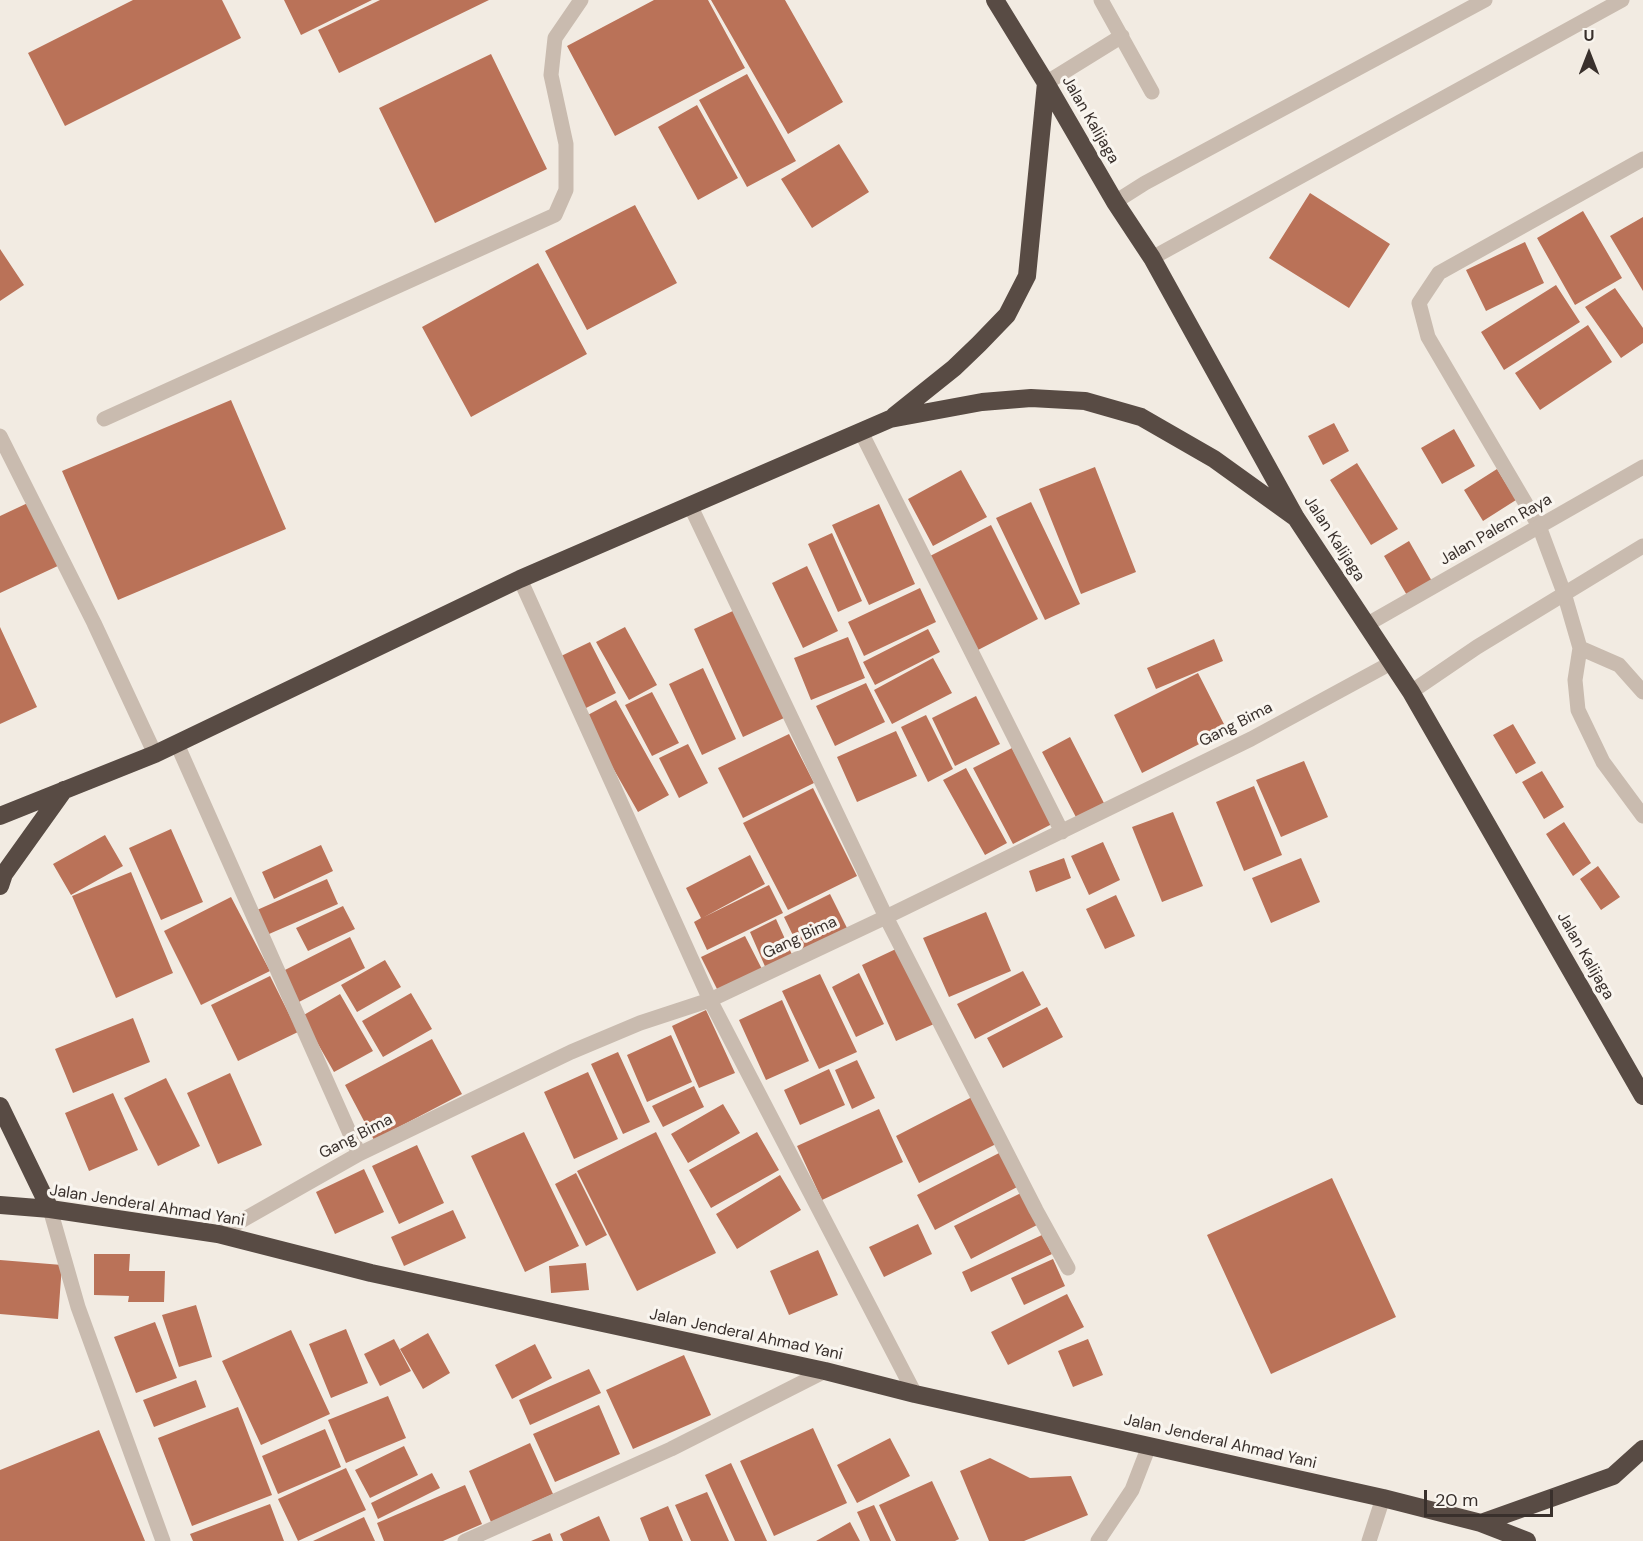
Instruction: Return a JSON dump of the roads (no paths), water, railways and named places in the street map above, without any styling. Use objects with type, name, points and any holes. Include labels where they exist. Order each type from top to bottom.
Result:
[{"type":"highway","name":"Jalan Kalijaga","points":[[995,0],[1115,202],[1152,258],[1296,518],[1411,692],[1643,1096]]},
{"type":"highway","points":[[890,419],[954,368],[986,337],[1007,315],[1028,276],[1046,83]]},
{"type":"highway","points":[[0,816],[155,754],[520,579],[890,419],[982,402],[1031,398],[1085,401],[1141,417],[1214,459],[1296,518]]},
{"type":"highway","points":[[0,886],[4,874],[64,790]]},
{"type":"highway","points":[[0,1106],[50,1209]]},
{"type":"highway","name":"Jalan Jenderal Ahmad Yani","points":[[0,1206],[50,1209],[219,1234],[371,1273],[825,1371],[915,1394],[1383,1498],[1480,1523]]},
{"type":"highway","points":[[1480,1523],[1613,1476],[1643,1449]]},
{"type":"highway","points":[[1480,1523],[1527,1541]]},
{"type":"street","points":[[104,419],[555,215],[566,190],[566,144],[551,75],[555,38],[581,0]]},
{"type":"street","points":[[1101,0],[1152,92]]},
{"type":"street","points":[[1115,202],[1145,183],[1485,0]]},
{"type":"street","points":[[1152,258],[1622,0]]},
{"type":"street","points":[[1046,83],[1122,36]]},
{"type":"street","points":[[1643,159],[1439,273],[1419,303],[1428,337],[1539,526],[1580,648],[1575,681],[1578,710],[1602,762],[1643,816]]},
{"type":"street","points":[[861,432],[1062,832]]},
{"type":"street","points":[[0,436],[94,623],[155,754]]},
{"type":"street","name":"Jalan Palem Raya","points":[[1366,625],[1643,467]]},
{"type":"street","points":[[690,505],[886,917],[1068,1268]]},
{"type":"street","points":[[1411,692],[1477,647],[1643,546]]},
{"type":"street","points":[[520,579],[710,1000],[915,1394]]},
{"type":"street","points":[[1580,648],[1619,665],[1643,692]]},
{"type":"street","name":"Gang Bima","points":[[219,1234],[359,1154],[571,1052],[640,1023],[710,1000],[886,917],[1251,739],[1391,663]]},
{"type":"street","points":[[177,744],[359,1154]]},
{"type":"street","points":[[50,1209],[78,1307],[164,1541]]},
{"type":"street","points":[[465,1541],[671,1449],[825,1371]]},
{"type":"street","points":[[1098,1541],[1132,1490],[1149,1446]]},
{"type":"street","points":[[1369,1541],[1383,1498]]}]
